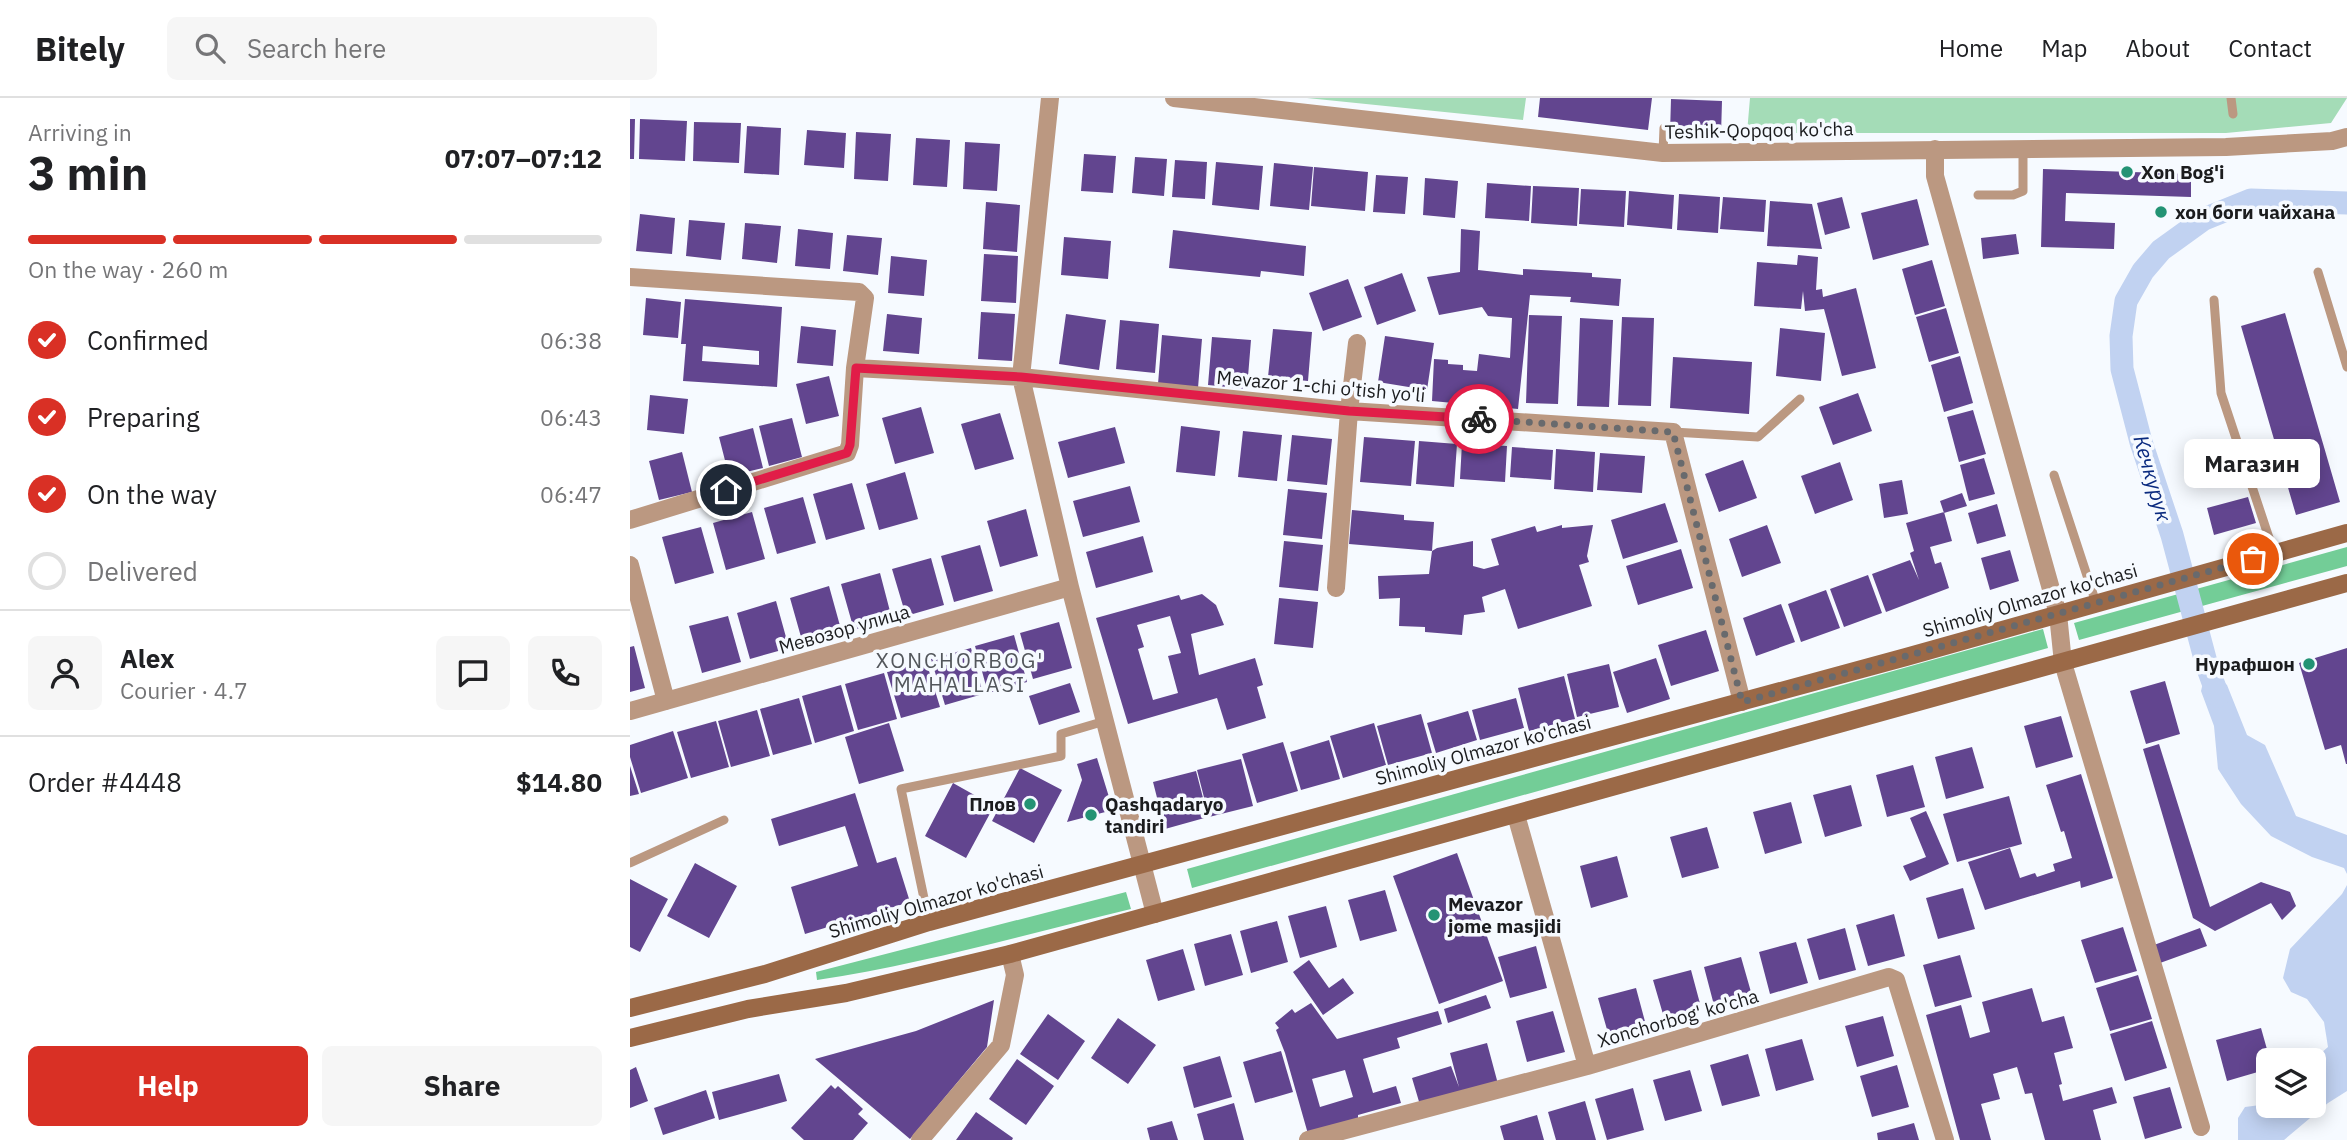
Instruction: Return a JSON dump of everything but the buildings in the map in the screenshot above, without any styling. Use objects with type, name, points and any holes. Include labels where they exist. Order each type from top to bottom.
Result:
[{"type":"main road","name":"Shimoliy Olmazor ko'chasi","points":[[630,1008],[765,974],[929,922],[1742,702],[2347,533]]},
{"type":"main road","points":[[630,1038],[748,1009],[846,993],[1010,954],[2347,583]]},
{"type":"street","points":[[1051,98],[1021,377],[1070,587],[1155,914]]},
{"type":"street","name":"Teshik-Qopqoq ko'cha","points":[[1174,98],[1662,153],[2226,147],[2332,141],[2347,137]]},
{"type":"street","points":[[1935,149],[1935,176],[2058,614],[2063,663],[2202,1127]]},
{"type":"street","points":[[630,277],[859,292],[865,298],[847,453],[630,520]]},
{"type":"street","points":[[1336,588],[1349,411],[1357,343]]},
{"type":"street","name":"Mevazor 1-chi o'tish yo'li","points":[[856,368],[1021,377],[1349,411],[1673,432]]},
{"type":"street","points":[[1673,432],[1742,702]]},
{"type":"street","points":[[630,565],[666,701]]},
{"type":"street","name":"Мевозор улица","points":[[630,711],[1070,587]]},
{"type":"street","points":[[1516,814],[1587,1066]]},
{"type":"street","points":[[920,1140],[1001,1045],[1016,975],[1010,954]]},
{"type":"street","name":"Xonchorbog' ko'cha","points":[[1308,1140],[1587,1066],[1889,977],[1896,980],[1945,1140]]},
{"type":"lane","points":[[2231,98],[2233,114]]},
{"type":"lane","points":[[1662,153],[1664,128]]},
{"type":"lane","points":[[1978,195],[2013,195],[2023,191],[2023,148]]},
{"type":"lane","points":[[2318,272],[2347,368]]},
{"type":"lane","points":[[2214,300],[2221,393],[2274,553]]},
{"type":"lane","points":[[1673,432],[1758,437],[1800,399]]},
{"type":"lane","points":[[2054,475],[2096,603]]},
{"type":"lane","points":[[929,922],[901,789],[1060,755],[1060,734],[1105,721]]},
{"type":"lane","points":[[630,863],[724,820]]},
{"type":"green space","points":[[1307,98],[1526,98],[1523,120]]},
{"type":"green space","points":[[1750,98],[2347,98],[2331,123],[2226,133],[1747,133]]},
{"type":"green space","points":[[2347,547],[2347,566],[2079,640],[2074,623]]},
{"type":"green space","points":[[2043,629],[2048,648],[1192,888],[1187,869]]},
{"type":"green space","points":[[1126,892],[1131,909],[936,957],[817,980],[816,972]]},
{"type":"water","points":[[2207,666],[2227,685],[2247,735],[2265,745],[2296,816],[2347,835],[2347,874],[2344,868],[2312,857],[2271,836],[2241,804],[2218,769],[2214,726],[2201,691]]},
{"type":"water","points":[[2347,885],[2347,1091],[2326,1105],[2328,1047],[2324,1022],[2307,999],[2291,992],[2283,978],[2290,949],[2342,894]]},
{"type":"water","points":[[2256,1106],[2256,1118],[2310,1118],[2284,1140],[2238,1140],[2238,1118],[2245,1107]]},
{"type":"waterway","name":"Кечкурук","points":[[2218,696],[2207,666],[2172,535],[2141,442],[2122,369],[2121,336],[2126,301],[2143,271],[2161,250],[2204,219],[2251,200],[2347,203]]},
{"type":"way so far","points":[[1479,419],[1673,432],[1742,702],[2253,559]]},
{"type":"place","name":"Xon Bog'i","points":[[2127,172]]},
{"type":"place","name":"хон боги чайхана","points":[[2161,212]]},
{"type":"place","name":"Магазин","points":[[2253,559]]},
{"type":"place","name":"Нурафшон","points":[[2309,664]]},
{"type":"place","name":"Плов","points":[[1030,804]]},
{"type":"place","name":"Qashqadaryo tandiri","points":[[1091,815]]},
{"type":"place","name":"Mevazor jome masjidi","points":[[1434,915]]},
{"type":"district","name":"XONCHORBOG' MAHALLASI","points":[[960,672]]},
{"type":"route","points":[[726,490],[847,453],[850,445],[856,368],[1021,377],[1349,411],[1479,419]]}]
